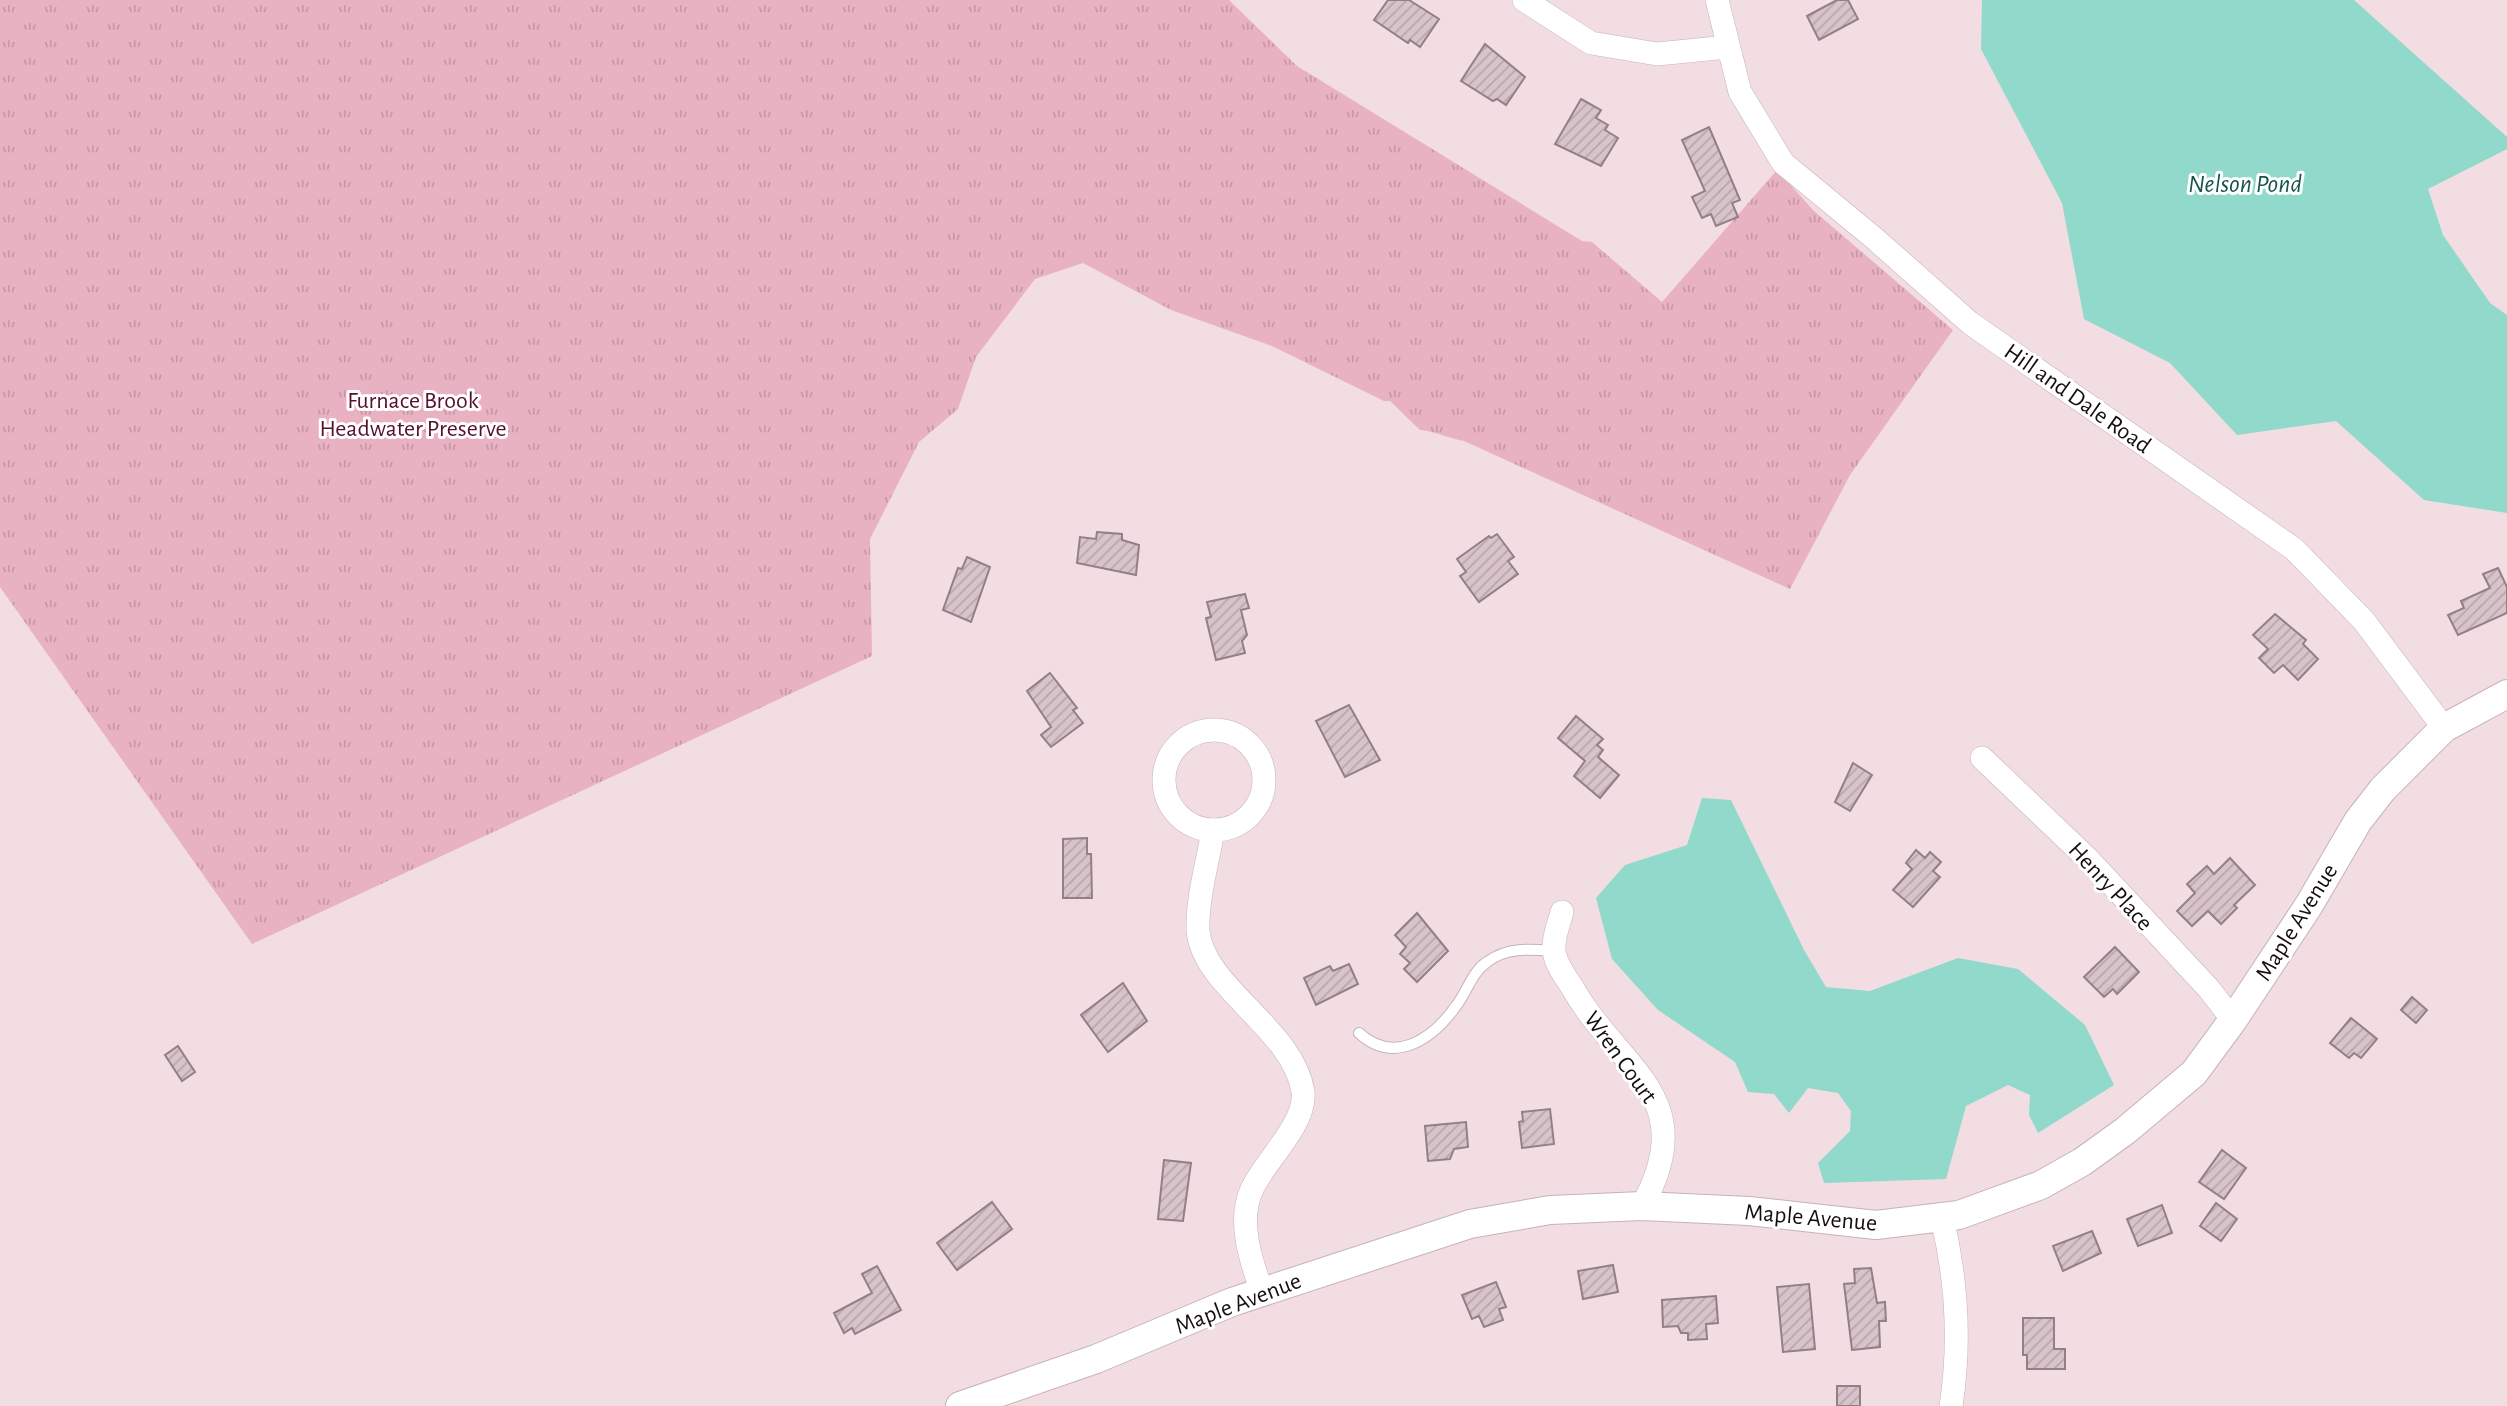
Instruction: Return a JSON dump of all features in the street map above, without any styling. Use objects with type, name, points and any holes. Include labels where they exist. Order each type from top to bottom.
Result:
[{"type":"street","points":[[1524,0],[1591,43],[1657,54],[1729,52]]},
{"type":"street","name":"Hill and Dale Road","points":[[1717,0],[1740,92],[1783,163],[1874,237],[1970,323],[2294,549],[2364,621],[2444,728]]},
{"type":"street","name":"Maple Avenue","points":[[960,1406],[1096,1359],[1262,1292],[1471,1224],[1550,1210],[1642,1206],[1749,1211],[1876,1225],[1959,1215],[2041,1185],[2082,1162],[2125,1132],[2194,1073],[2233,1020],[2309,905],[2358,821],[2383,789],[2444,728],[2507,694]]},
{"type":"street","points":[[1211,730],[1239,736],[1252,747],[1261,761],[1265,777],[1263,794],[1256,809],[1229,828],[1213,830],[1185,820],[1167,797],[1164,783],[1166,768],[1177,746],[1198,732],[1211,730]]},
{"type":"street","name":"Henry Place","points":[[1982,758],[2089,860],[2209,989],[2233,1020]]},
{"type":"street","points":[[1213,830],[1199,912],[1198,931],[1203,950],[1212,966],[1289,1058],[1300,1077],[1304,1095],[1290,1130],[1251,1190],[1246,1233],[1252,1264],[1262,1292]]},
{"type":"street","points":[[1554,951],[1562,912]]},
{"type":"street","name":"Wren Court","points":[[1554,951],[1555,958],[1578,998],[1619,1048],[1663,1116],[1666,1130],[1662,1161],[1655,1184],[1642,1206]]},
{"type":"street","points":[[1942,1218],[1955,1273],[1958,1321],[1951,1406]]},
{"type":"lane","points":[[1359,1033],[1381,1049],[1392,1050],[1412,1044],[1444,1022],[1487,962],[1508,951],[1554,951]]},
{"type":"green space","name":"Furnace Brook Headwater Preserve","points":[[0,0],[1229,0],[1297,66],[1582,241],[1592,242],[1662,302],[1777,170],[1814,211],[1953,330],[1850,475],[1790,589],[1464,441],[1420,430],[1390,401],[1384,401],[1272,346],[1171,310],[1083,263],[1035,279],[976,357],[958,409],[919,442],[870,539],[872,656],[252,944],[0,587]]},
{"type":"water","name":"Nelson Pond","points":[[1982,0],[2354,0],[2507,137],[2507,149],[2428,189],[2443,235],[2490,303],[2507,315],[2507,513],[2424,500],[2336,421],[2237,435],[2170,363],[2084,319],[2062,203],[1981,49]]},
{"type":"water","points":[[1702,798],[1731,800],[1804,950],[1826,987],[1870,991],[1958,958],[2018,969],[2085,1025],[2114,1085],[2038,1133],[2029,1115],[2030,1095],[2008,1085],[1966,1106],[1946,1179],[1824,1183],[1818,1163],[1850,1131],[1851,1111],[1838,1093],[1808,1088],[1789,1113],[1774,1094],[1748,1092],[1735,1062],[1658,1010],[1612,959],[1596,898],[1625,865],[1687,845]]},
{"type":"building","points":[[1388,0],[1409,0],[1439,19],[1420,47],[1410,40],[1408,43],[1374,20]]},
{"type":"building","points":[[1837,0],[1848,0],[1858,19],[1819,40],[1807,16]]},
{"type":"building","points":[[1485,44],[1525,77],[1506,105],[1497,99],[1493,101],[1461,81]]},
{"type":"building","points":[[1581,99],[1601,110],[1596,118],[1608,125],[1605,130],[1618,138],[1601,166],[1555,144]]},
{"type":"building","points":[[1709,127],[1740,200],[1732,203],[1738,217],[1716,226],[1711,214],[1702,218],[1692,197],[1705,191],[1682,140]]},
{"type":"building","points":[[1097,532],[1122,534],[1122,540],[1139,545],[1136,575],[1077,563],[1080,537],[1096,539]]},
{"type":"building","points":[[1497,534],[1514,557],[1508,561],[1518,574],[1479,602],[1460,576],[1466,572],[1457,559],[1489,536],[1491,538]]},
{"type":"building","points":[[967,557],[990,567],[971,622],[943,610],[958,568],[962,569]]},
{"type":"building","points":[[2498,568],[2507,587],[2507,613],[2458,635],[2448,615],[2464,608],[2461,601],[2490,588],[2483,574]]},
{"type":"building","points":[[1245,594],[1249,608],[1241,610],[1247,635],[1242,641],[1245,653],[1216,660],[1206,618],[1211,617],[1207,602]]},
{"type":"building","points":[[2275,614],[2306,640],[2303,644],[2318,659],[2298,680],[2283,665],[2274,673],[2259,658],[2268,649],[2253,635]]},
{"type":"building","points":[[1050,673],[1077,708],[1073,710],[1083,723],[1051,747],[1041,735],[1051,727],[1027,691]]},
{"type":"building","points":[[1349,705],[1380,760],[1345,777],[1316,721]]},
{"type":"building","points":[[1576,716],[1603,739],[1597,745],[1603,750],[1598,757],[1619,775],[1600,798],[1574,776],[1585,761],[1558,738]]},
{"type":"building","points":[[1853,763],[1872,775],[1850,811],[1835,802]]},
{"type":"building","points":[[1087,838],[1087,854],[1091,854],[1092,898],[1063,898],[1063,839]]},
{"type":"building","points":[[1916,850],[1925,858],[1930,852],[1941,862],[1933,871],[1940,877],[1913,907],[1893,890],[1912,869],[1906,863]]},
{"type":"building","points":[[2230,858],[2255,885],[2234,905],[2237,908],[2221,924],[2208,911],[2192,926],[2177,911],[2195,893],[2187,884],[2207,866],[2214,874]]},
{"type":"building","points":[[1417,913],[1448,951],[1417,982],[1404,969],[1410,963],[1400,954],[1406,947],[1395,935]]},
{"type":"building","points":[[2115,947],[2139,972],[2117,994],[2113,989],[2104,997],[2084,977]]},
{"type":"building","points":[[1349,964],[1358,984],[1316,1005],[1304,978],[1330,966],[1333,971]]},
{"type":"building","points":[[1123,983],[1147,1021],[1108,1052],[1081,1015]]},
{"type":"building","points":[[2412,997],[2427,1010],[2416,1023],[2401,1010]]},
{"type":"building","points":[[2351,1018],[2377,1039],[2361,1058],[2354,1053],[2349,1058],[2330,1043]]},
{"type":"building","points":[[178,1046],[195,1072],[182,1081],[165,1055]]},
{"type":"building","points":[[1550,1109],[1554,1144],[1522,1148],[1519,1122],[1523,1121],[1522,1112]]},
{"type":"building","points":[[1466,1122],[1468,1147],[1454,1149],[1450,1159],[1428,1161],[1425,1126]]},
{"type":"building","points":[[2222,1150],[2246,1168],[2224,1199],[2199,1182]]},
{"type":"building","points":[[1164,1160],[1191,1163],[1183,1221],[1158,1219]]},
{"type":"building","points":[[992,1202],[1012,1229],[957,1270],[937,1243]]},
{"type":"building","points":[[2216,1203],[2237,1219],[2221,1241],[2200,1226]]},
{"type":"building","points":[[2162,1205],[2172,1233],[2138,1246],[2127,1219]]},
{"type":"building","points":[[2092,1231],[2101,1253],[2063,1271],[2053,1246]]},
{"type":"building","points":[[1613,1265],[1618,1292],[1583,1299],[1578,1271]]},
{"type":"building","points":[[877,1266],[901,1310],[855,1334],[852,1328],[844,1333],[834,1313],[872,1293],[862,1274]]},
{"type":"building","points":[[1871,1268],[1877,1303],[1885,1302],[1886,1321],[1879,1321],[1880,1347],[1852,1350],[1844,1284],[1855,1283],[1854,1269]]},
{"type":"building","points":[[1496,1282],[1506,1307],[1499,1309],[1503,1320],[1484,1327],[1479,1316],[1472,1319],[1462,1295]]},
{"type":"building","points":[[1809,1284],[1815,1349],[1783,1352],[1777,1287]]},
{"type":"building","points":[[1716,1296],[1718,1323],[1706,1324],[1707,1339],[1688,1340],[1688,1333],[1681,1333],[1678,1326],[1663,1327],[1662,1300]]},
{"type":"building","points":[[2023,1318],[2054,1318],[2054,1349],[2065,1349],[2065,1369],[2027,1369],[2027,1355],[2023,1355]]},
{"type":"building","points":[[1837,1386],[1860,1386],[1860,1406],[1837,1406]]}]
